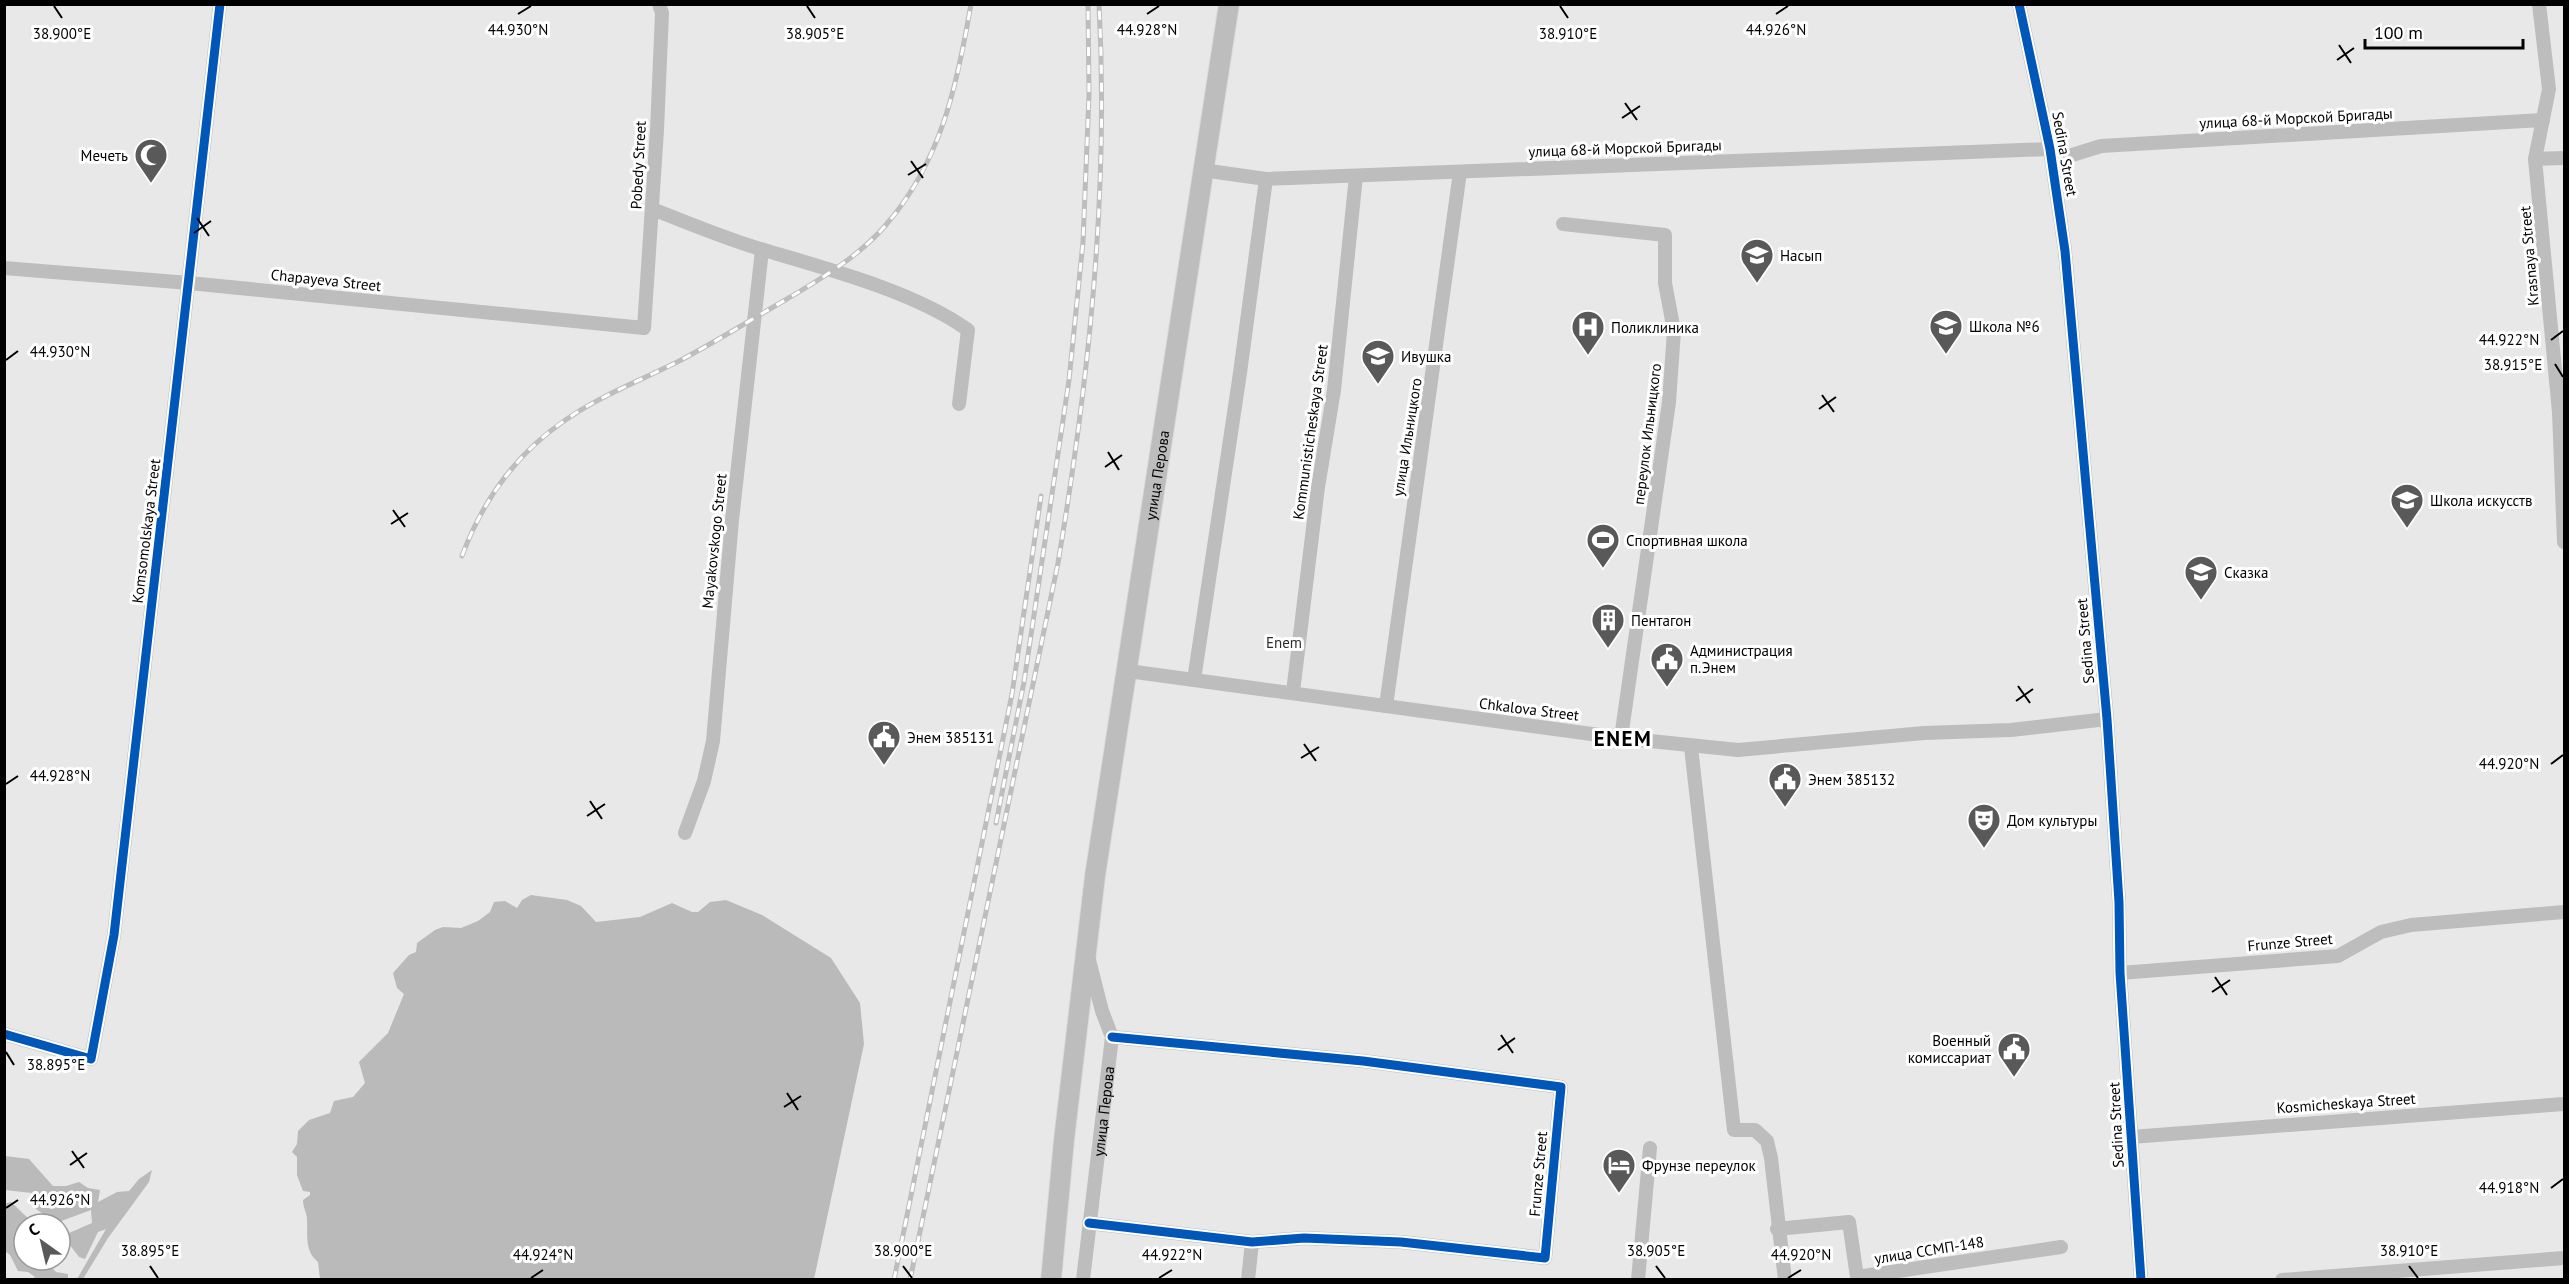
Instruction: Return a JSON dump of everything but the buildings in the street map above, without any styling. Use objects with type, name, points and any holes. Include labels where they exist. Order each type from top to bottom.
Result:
[{"type":"highway","name":"улица Перова","points":[[1051,1280],[1059,1183],[1086,947],[1229,4]]},
{"type":"street","name":"Komsomolskaya Street","points":[[4,1034],[91,1059],[114,935],[220,4]]},
{"type":"street","name":"Pobedy Street","points":[[644,328],[662,13],[659,4]]},
{"type":"street","name":"Sedina Street","points":[[2019,4],[2051,155],[2065,251],[2107,719],[2119,902],[2120,973],[2141,1280]]},
{"type":"street","name":"Krasnaya Street","points":[[2539,4],[2549,89],[2535,159],[2559,412],[2565,542]]},
{"type":"street","name":"улица 68-й Морской Бригады","points":[[1202,171],[1266,179],[2051,155],[2102,146],[2543,120]]},
{"type":"street","points":[[2535,159],[2565,158]]},
{"type":"street","name":"улица Ильницкого","points":[[1386,706],[1460,172]]},
{"type":"street","name":"Kommunisticheskaya Street","points":[[1293,692],[1318,487],[1334,390],[1356,176]]},
{"type":"street","points":[[1194,680],[1240,373],[1266,179]]},
{"type":"street","points":[[652,209],[762,250],[819,265],[942,311],[968,330],[959,404]]},
{"type":"street","name":"переулок Ильницкого","points":[[1563,224],[1665,235],[1665,283],[1674,331],[1669,402],[1621,738]]},
{"type":"street","name":"Mayakovskogo Street","points":[[685,832],[704,781],[712,741],[732,520],[762,250]]},
{"type":"street","name":"Chapayeva Street","points":[[4,268],[189,283],[644,328]]},
{"type":"street","name":"Chkalova Street","points":[[1128,671],[1621,738],[1691,747],[1738,750],[1924,733],[2011,730],[2107,719]]},
{"type":"street","points":[[1691,747],[1734,1130],[1755,1130],[1767,1141],[1785,1280]]},
{"type":"street","name":"Frunze Street","points":[[2120,973],[2338,956],[2381,932],[2411,925],[2565,912]]},
{"type":"street","name":"улица Перова","points":[[1083,1280],[1112,1037],[1095,986],[1086,947]]},
{"type":"street","name":"Frunze Street","points":[[1089,1223],[1252,1242],[1304,1238],[1401,1242],[1545,1258],[1562,1087],[1363,1061],[1112,1037]]},
{"type":"street","name":"Kosmicheskaya Street","points":[[2131,1137],[2565,1104]]},
{"type":"street","points":[[1638,1280],[1650,1148]]},
{"type":"street","name":"улица ССМП-148","points":[[1777,1229],[1849,1222],[1857,1277],[2061,1247]]},
{"type":"street","points":[[1248,1280],[1252,1242]]},
{"type":"street","points":[[2282,1280],[2565,1258]]},
{"type":"green space","name":"Enem","points":[[5,5],[2564,5],[2564,1279],[5,1280]]},
{"type":"shaded area","points":[[531,895],[567,900],[581,906],[596,922],[640,917],[672,903],[692,912],[698,912],[710,902],[726,900],[762,915],[831,958],[860,1003],[864,1044],[814,1279],[320,1279],[318,1262],[311,1253],[308,1242],[307,1217],[303,1200],[310,1195],[310,1192],[303,1191],[297,1175],[297,1157],[292,1152],[297,1144],[298,1131],[309,1120],[330,1113],[334,1101],[353,1097],[365,1083],[359,1062],[388,1033],[404,994],[397,988],[393,973],[409,955],[416,952],[417,943],[443,927],[461,928],[478,921],[490,912],[494,902],[505,901],[517,908],[522,900]]},
{"type":"shaded area","points":[[5,1156],[29,1159],[53,1186],[66,1186],[79,1182],[88,1188],[100,1190],[98,1202],[117,1192],[129,1191],[139,1179],[152,1170],[149,1182],[108,1238],[83,1279],[77,1279],[106,1229],[98,1232],[85,1259],[79,1257],[72,1248],[72,1232],[92,1223],[91,1210],[72,1217],[72,1212],[40,1212],[36,1209],[32,1193],[5,1190]]},
{"type":"shaded area","points":[[11,1202],[21,1212],[12,1212],[12,1259],[5,1251],[5,1204]]},
{"type":"shaded area","points":[[28,1272],[68,1274],[68,1279],[33,1279],[35,1277]]},
{"type":"railway","points":[[462,556],[490,498],[516,464],[547,434],[577,412],[694,353],[813,283],[863,248],[885,226],[920,176],[944,122],[960,64],[971,4]]},
{"type":"railway","points":[[996,823],[1024,682],[1069,380],[1083,242],[1089,95],[1088,4]]},
{"type":"railway","points":[[910,1280],[1058,563],[1069,494],[1087,355],[1099,215],[1101,145],[1099,4]]},
{"type":"railway","points":[[894,1280],[1012,694],[1041,496]]},
{"type":"cycle path","points":[[4,1034],[91,1059],[114,935],[220,4]]},
{"type":"cycle path","points":[[2019,4],[2050,149],[2065,251],[2107,719],[2119,902],[2120,973],[2141,1280]]},
{"type":"cycle path","points":[[1089,1223],[1252,1242],[1304,1238],[1401,1242],[1545,1258],[1561,1087],[1363,1061],[1112,1037]]},
{"type":"place","name":"Мечеть","points":[[151,184]]},
{"type":"place","name":"Насып","points":[[1757,284]]},
{"type":"place","name":"Школа №6","points":[[1946,355]]},
{"type":"place","name":"Поликлиника","points":[[1588,356]]},
{"type":"place","name":"Ивушка","points":[[1378,385]]},
{"type":"place","name":"Школа искусств","points":[[2407,529]]},
{"type":"place","name":"Спортивная школа","points":[[1603,569]]},
{"type":"place","name":"Сказка","points":[[2201,601]]},
{"type":"place","name":"Пентагон","points":[[1608,649]]},
{"type":"place","name":"Администрация п.Энем","points":[[1667,688]]},
{"type":"place","name":"Энем 385131","points":[[884,766]]},
{"type":"place","name":"Энем 385132","points":[[1785,808]]},
{"type":"place","name":"Дом культуры","points":[[1984,849]]},
{"type":"place","name":"Военный комиссариат","points":[[2014,1078]]},
{"type":"place","name":"Фрунзе переулок","points":[[1619,1194]]},
{"type":"district","name":"ENEM","points":[[1623,738]]}]
